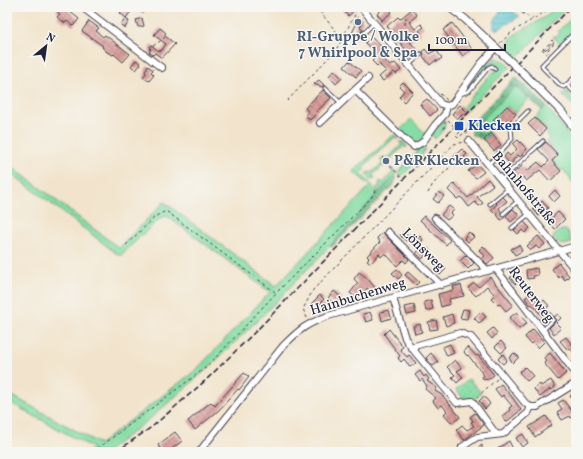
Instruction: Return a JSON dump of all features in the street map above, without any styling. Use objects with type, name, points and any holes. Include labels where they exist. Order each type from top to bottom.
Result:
[{"type":"street","points":[[82,7],[162,68]]},
{"type":"street","points":[[449,7],[465,19],[523,73],[559,109],[576,130]]},
{"type":"street","points":[[359,8],[374,23],[441,104],[447,106],[452,104],[480,65],[496,47]]},
{"type":"street","points":[[320,123],[368,78]]},
{"type":"street","points":[[355,90],[414,147],[423,142],[435,124],[445,114],[447,106]]},
{"type":"street","name":"Bahnhofstraße","points":[[469,141],[576,271]]},
{"type":"street","points":[[435,218],[488,271]]},
{"type":"street","name":"Lönsweg","points":[[388,232],[441,285]]},
{"type":"street","name":"Hainbuchenweg","points":[[199,452],[284,346],[296,333],[310,323],[328,316],[576,246]]},
{"type":"street","name":"Reuterweg","points":[[496,268],[576,374]]},
{"type":"street","points":[[393,298],[405,338],[410,347],[457,403],[472,402],[496,434]]},
{"type":"street","points":[[410,347],[460,333],[471,337],[526,404],[531,408],[537,407],[576,382]]},
{"type":"street","points":[[462,447],[477,437],[503,434],[528,413],[531,408]]},
{"type":"lane","points":[[362,35],[374,23]]},
{"type":"lane","points":[[576,31],[542,65],[543,68],[561,86],[564,87],[576,76]]},
{"type":"lane","points":[[408,65],[421,54]]},
{"type":"lane","points":[[458,95],[469,91],[488,68],[492,66],[495,69]]},
{"type":"lane","points":[[567,85],[576,94]]},
{"type":"lane","points":[[325,88],[341,104]]},
{"type":"lane","points":[[488,165],[512,138],[511,128],[528,111]]},
{"type":"lane","points":[[501,180],[543,141]]},
{"type":"lane","points":[[490,204],[508,189]]},
{"type":"lane","points":[[504,214],[518,201]]},
{"type":"lane","points":[[512,228],[529,214]]},
{"type":"lane","points":[[543,330],[554,320]]},
{"type":"path","points":[[316,7],[339,35],[342,36],[345,34]]},
{"type":"path","points":[[511,7],[534,20]]},
{"type":"path","points":[[496,47],[512,32],[534,20],[553,7]]},
{"type":"path","points":[[286,101],[336,50],[359,8]]},
{"type":"path","points":[[405,25],[406,17]]},
{"type":"path","points":[[145,55],[153,45],[164,39],[164,36]]},
{"type":"path","points":[[552,51],[549,55],[542,48],[544,48],[552,40],[553,41],[545,50],[554,42],[555,43],[546,51],[548,53],[554,47]]},
{"type":"path","points":[[440,94],[447,100],[448,99]]},
{"type":"path","points":[[444,129],[446,120],[460,132],[456,136],[458,138],[466,131],[469,124]]},
{"type":"path","points":[[310,323],[303,309],[313,290],[454,144],[469,141]]},
{"type":"path","points":[[428,193],[433,184],[452,165],[442,156]]},
{"type":"path","points":[[382,157],[401,176]]},
{"type":"path","points":[[93,452],[208,366],[276,293],[371,198],[376,189],[374,184]]},
{"type":"path","points":[[126,245],[156,216],[166,211],[276,293]]},
{"type":"path","points":[[472,402],[502,374]]},
{"type":"green space","points":[[557,7],[567,7],[516,59],[507,49],[511,38],[547,16]]},
{"type":"green space","points":[[571,19],[576,24],[576,28],[560,44],[553,37],[554,35],[556,37],[560,33],[558,31]]},
{"type":"green space","points":[[496,58],[504,61],[510,67],[466,111],[462,108],[489,76],[499,68],[498,65],[494,63],[490,65],[468,90],[466,90],[485,66]]},
{"type":"green space","points":[[516,77],[546,106],[542,110],[516,86],[475,127],[481,134],[487,134],[488,136],[484,140],[472,135],[471,127],[474,121]]},
{"type":"green space","points":[[516,86],[529,99],[515,113],[507,106],[493,120],[496,123],[488,131],[490,134],[488,136],[487,134],[478,132],[475,127]]},
{"type":"green space","points":[[566,91],[576,101],[576,108],[562,95]]},
{"type":"green space","points":[[546,106],[576,144],[576,182],[574,184],[563,169],[561,171],[552,161],[558,155],[546,142],[549,139],[546,129],[535,118]]},
{"type":"green space","points":[[411,119],[426,134],[422,139],[416,142],[412,142],[399,131]]},
{"type":"green space","points":[[444,120],[445,126],[435,139],[431,135]]},
{"type":"green space","points":[[395,134],[398,138],[397,140],[395,137],[363,167],[364,171],[361,174],[372,185],[377,193],[380,181],[383,183],[393,172],[392,169],[397,173],[357,218],[262,316],[206,370],[147,421],[106,452],[88,452],[93,448],[7,401],[7,393],[100,444],[196,370],[270,292],[167,216],[160,218],[120,256],[7,170],[7,163],[119,248],[164,202],[276,286],[370,186],[353,171]]},
{"type":"green space","points":[[399,142],[404,142],[407,147],[406,148],[404,146],[389,160],[391,162],[390,163],[384,157],[388,158],[402,144]]},
{"type":"green space","points":[[422,146],[425,150],[422,153],[423,154],[402,176],[398,172],[418,151],[415,148]]},
{"type":"green space","points":[[382,158],[388,165],[387,166],[385,164],[373,175],[375,178],[370,179],[367,173],[371,173],[383,163],[380,160]]},
{"type":"green space","points":[[394,176],[397,179],[394,182],[395,183],[332,247],[330,246],[357,218]]},
{"type":"green space","points":[[561,230],[568,232],[572,243],[561,245],[553,238],[555,234]]},
{"type":"green space","points":[[469,379],[481,393],[472,401],[463,398],[456,389]]},
{"type":"water","points":[[502,7],[506,7],[520,16],[497,30],[494,28],[494,22]]},
{"type":"building","points":[[60,7],[71,7],[68,10],[79,19],[73,26],[67,21],[65,23],[57,17],[60,14],[56,11]]},
{"type":"building","points":[[124,7],[134,7],[126,18],[120,13]]},
{"type":"building","points":[[135,7],[148,7],[143,13]]},
{"type":"building","points":[[340,7],[351,7],[354,11],[348,16]]},
{"type":"building","points":[[385,7],[392,7],[389,9],[392,12],[382,20],[377,14]]},
{"type":"building","points":[[412,9],[417,15],[409,22],[415,29],[421,24],[424,27],[419,31],[421,33],[410,42],[419,52],[412,58],[387,26],[398,17],[400,19]]},
{"type":"building","points":[[357,17],[363,21],[360,27],[363,29],[357,39],[351,35],[356,25],[354,23]]},
{"type":"building","points":[[142,18],[144,26],[138,27],[136,20]]},
{"type":"building","points":[[125,19],[129,21],[125,28],[121,25]]},
{"type":"building","points":[[89,21],[99,28],[96,31],[103,37],[105,35],[130,54],[123,62],[114,54],[113,55],[107,52],[102,47],[103,46],[82,31]]},
{"type":"building","points":[[452,23],[472,49],[463,56],[443,30]]},
{"type":"building","points":[[160,28],[166,33],[164,35],[175,44],[162,58],[155,53],[153,55],[149,52],[151,45],[159,51],[162,50],[166,44],[154,35]]},
{"type":"building","points":[[371,37],[385,50],[380,55],[390,66],[395,63],[401,70],[396,74],[394,72],[383,81],[379,77],[386,71],[379,64],[377,66],[372,61],[375,58],[372,56],[376,53],[365,43]]},
{"type":"building","points":[[425,49],[429,54],[436,50],[442,58],[437,62],[436,60],[430,65],[423,56]]},
{"type":"building","points":[[136,60],[141,64],[136,70],[131,66]]},
{"type":"building","points":[[349,61],[361,71],[356,77],[344,67]]},
{"type":"building","points":[[148,66],[153,70],[151,72],[154,75],[149,81],[143,77]]},
{"type":"building","points":[[334,70],[342,78],[336,84],[329,76]]},
{"type":"building","points":[[319,80],[324,85],[322,87],[314,84]]},
{"type":"building","points":[[403,82],[413,92],[404,102],[399,97],[404,91],[399,86]]},
{"type":"building","points":[[323,90],[331,98],[310,120],[305,115],[309,112],[305,108]]},
{"type":"building","points":[[427,99],[437,110],[430,116],[420,104]]},
{"type":"building","points":[[460,105],[466,111],[458,119],[452,114]]},
{"type":"building","points":[[507,106],[516,114],[502,129],[493,120]]},
{"type":"building","points":[[535,118],[546,129],[540,136],[528,124]]},
{"type":"building","points":[[491,133],[501,145],[494,151],[484,140]]},
{"type":"building","points":[[518,140],[527,149],[520,157],[518,155],[510,164],[504,157],[507,153],[510,156],[517,149],[513,144]]},
{"type":"building","points":[[546,142],[558,155],[552,161],[561,171],[550,181],[540,170],[526,181],[523,177],[515,184],[509,177],[522,166],[527,171],[538,162],[543,167],[549,161],[538,149]]},
{"type":"building","points":[[462,149],[467,154],[464,157],[465,158],[456,166],[451,161],[454,158],[453,157]]},
{"type":"building","points":[[477,164],[484,172],[476,178],[468,171]]},
{"type":"building","points":[[488,179],[493,185],[477,197],[483,203],[479,206],[475,202],[469,207],[463,199],[460,197],[457,199],[448,190],[454,183],[468,198]]},
{"type":"building","points":[[555,190],[560,196],[554,202],[549,196]]},
{"type":"building","points":[[439,192],[444,196],[438,203],[433,199]]},
{"type":"building","points":[[503,197],[507,201],[499,208],[501,216],[505,217],[501,220],[495,212],[494,213],[491,210]]},
{"type":"building","points":[[542,201],[548,208],[539,216],[533,209]]},
{"type":"building","points":[[449,206],[454,210],[451,213],[453,215],[447,220],[441,215]]},
{"type":"building","points":[[513,209],[519,215],[511,222],[506,216]]},
{"type":"building","points":[[558,212],[565,219],[555,229],[548,221]]},
{"type":"building","points":[[424,216],[450,240],[446,245],[420,220]]},
{"type":"building","points":[[524,222],[530,228],[525,233],[522,230],[518,234],[514,230]]},
{"type":"building","points":[[383,232],[409,259],[406,263],[403,260],[397,266],[385,253],[381,257],[379,254],[371,263],[367,260],[369,258],[367,256],[380,242],[377,238]]},
{"type":"building","points":[[403,232],[409,237],[406,241],[400,235]]},
{"type":"building","points":[[469,232],[474,237],[468,242],[464,238]]},
{"type":"building","points":[[420,236],[423,240],[417,246],[413,243]]},
{"type":"building","points":[[538,236],[545,244],[539,249],[536,246],[531,250],[527,246]]},
{"type":"building","points":[[519,245],[522,251],[515,255],[511,249]]},
{"type":"building","points":[[483,246],[494,258],[487,264],[482,259],[485,256],[479,250]]},
{"type":"building","points":[[428,248],[430,251],[422,259],[416,253],[420,250],[423,252]]},
{"type":"building","points":[[466,255],[474,263],[468,269],[460,261]]},
{"type":"building","points":[[559,263],[569,276],[565,280],[561,275],[559,278],[552,269]]},
{"type":"building","points":[[441,264],[446,269],[440,275],[436,269]]},
{"type":"building","points":[[537,268],[538,275],[533,276],[534,278],[527,279],[526,270]]},
{"type":"building","points":[[397,269],[402,275],[398,279],[392,273]]},
{"type":"building","points":[[359,272],[367,278],[377,290],[373,293],[367,288],[358,299],[350,293],[358,283],[354,279]]},
{"type":"building","points":[[408,272],[419,282],[416,285],[405,275]]},
{"type":"building","points":[[515,273],[520,280],[515,284],[510,278]]},
{"type":"building","points":[[490,277],[513,305],[506,311],[500,304],[498,305],[491,298],[495,295],[487,286],[476,296],[468,288],[474,283],[479,287]]},
{"type":"building","points":[[461,285],[464,296],[449,299],[450,304],[441,307],[438,294],[454,290],[453,286]]},
{"type":"building","points":[[334,291],[342,298],[335,305],[328,298]]},
{"type":"building","points":[[531,293],[539,304],[544,300],[549,306],[546,308],[554,317],[558,314],[561,318],[556,323],[561,328],[554,334],[549,328],[556,319],[552,317],[545,323],[541,318],[543,317],[525,298]]},
{"type":"building","points":[[320,295],[324,299],[320,303],[325,307],[321,312],[316,307],[314,309],[310,305]]},
{"type":"building","points":[[431,300],[433,309],[426,311],[424,302]]},
{"type":"building","points":[[414,305],[416,313],[407,315],[405,307]]},
{"type":"building","points":[[463,309],[469,310],[467,319],[460,318]]},
{"type":"building","points":[[389,310],[391,318],[382,321],[380,312]]},
{"type":"building","points":[[370,312],[373,320],[366,322],[363,314]]},
{"type":"building","points":[[481,312],[486,317],[479,323],[474,318]]},
{"type":"building","points":[[517,312],[527,323],[519,329],[509,318]]},
{"type":"building","points":[[452,314],[454,323],[446,326],[443,317]]},
{"type":"building","points":[[436,320],[438,329],[430,330],[428,322]]},
{"type":"building","points":[[420,324],[422,332],[415,334],[413,326]]},
{"type":"building","points":[[493,328],[497,333],[492,339],[487,333]]},
{"type":"building","points":[[389,329],[403,347],[400,349],[407,357],[409,355],[416,363],[410,367],[404,359],[401,362],[398,358],[400,356],[384,334]]},
{"type":"building","points":[[533,329],[544,342],[538,348],[533,342],[531,344],[525,337]]},
{"type":"building","points":[[566,337],[574,347],[576,345],[576,355],[570,348],[568,350],[560,341]]},
{"type":"building","points":[[501,341],[507,348],[501,353],[495,347]]},
{"type":"building","points":[[450,344],[454,353],[447,356],[443,347]]},
{"type":"building","points":[[468,347],[476,356],[478,355],[494,375],[487,380],[484,380],[482,377],[484,376],[483,374],[464,352]]},
{"type":"building","points":[[431,353],[438,362],[433,366],[426,358]]},
{"type":"building","points":[[514,353],[519,357],[513,363],[509,358]]},
{"type":"building","points":[[550,353],[566,373],[558,380],[544,363],[546,361],[544,358]]},
{"type":"building","points":[[503,354],[507,360],[503,364],[498,359]]},
{"type":"building","points":[[455,360],[462,368],[457,371],[463,377],[457,383],[452,377],[455,375],[447,367]]},
{"type":"building","points":[[525,367],[533,376],[527,381],[519,372]]},
{"type":"building","points":[[420,371],[424,377],[426,375],[429,379],[427,381],[437,388],[435,391],[442,395],[460,417],[452,423],[444,414],[447,411],[442,405],[438,408],[433,401],[436,398],[425,389],[427,386],[422,379],[420,381],[415,375]]},
{"type":"building","points":[[244,373],[249,377],[239,390],[238,389],[219,410],[195,430],[188,421],[211,402],[215,406]]},
{"type":"building","points":[[551,380],[555,387],[540,397],[534,389],[540,384],[541,386]]},
{"type":"building","points":[[501,384],[521,410],[506,422],[502,416],[510,410],[509,408],[512,406],[503,395],[501,397],[495,389]]},
{"type":"building","points":[[574,393],[576,395],[576,405],[570,396]]},
{"type":"building","points":[[484,396],[490,404],[485,409],[479,401]]},
{"type":"building","points":[[563,400],[575,415],[571,418],[570,416],[562,420],[557,412],[562,409],[558,403]]},
{"type":"building","points":[[475,413],[484,425],[464,440],[456,430],[462,425],[467,430],[474,426],[470,417]]},
{"type":"building","points":[[546,416],[552,425],[535,437],[529,427]]},
{"type":"building","points":[[175,432],[182,441],[168,452],[163,452],[158,445]]},
{"type":"building","points":[[523,434],[528,443],[522,447],[516,438]]},
{"type":"building","points":[[509,441],[514,451],[493,452]]},
{"type":"building","points":[[482,445],[482,452],[473,452]]},
{"type":"railway","points":[[116,452],[153,426],[206,380],[256,331],[571,7]]},
{"type":"place","name":"RI-Gruppe / Wolke 7 Whirlpool & Spa","points":[[358,22]]},
{"type":"place","name":"Klecken","points":[[459,126]]},
{"type":"place","name":"P&R Klecken","points":[[386,161]]}]
